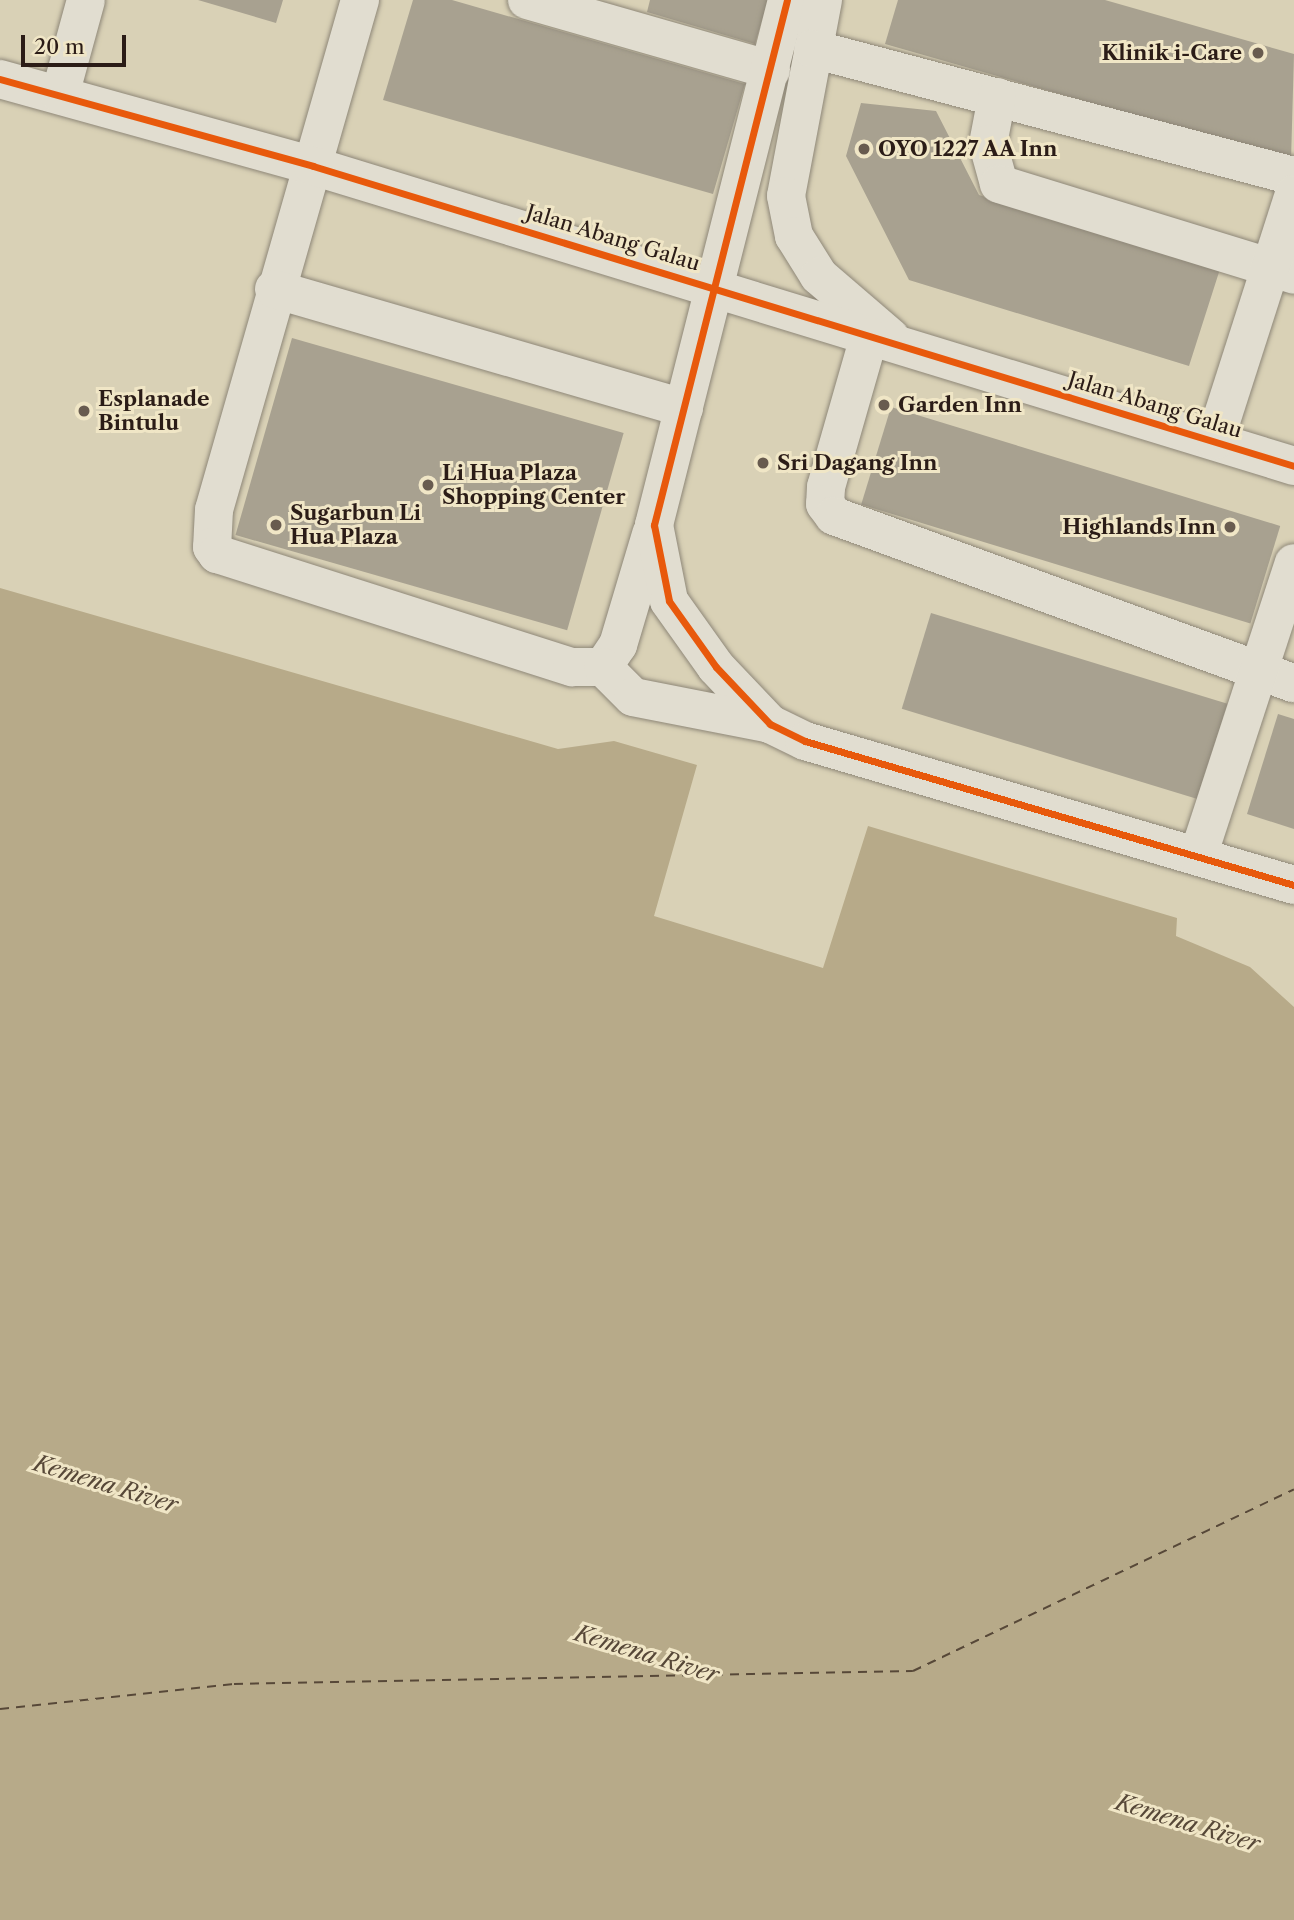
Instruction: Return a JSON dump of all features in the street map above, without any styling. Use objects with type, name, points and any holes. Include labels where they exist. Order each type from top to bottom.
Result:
[{"type":"street","points":[[60,95],[86,0]]},
{"type":"street","points":[[360,0],[313,166],[274,289],[214,510],[210,543],[217,554],[572,667],[603,667],[633,697],[771,724],[805,741],[1294,885]]},
{"type":"street","points":[[603,667],[618,645],[654,525],[787,0]]},
{"type":"street","points":[[823,0],[786,196],[794,236],[819,276],[905,349]]},
{"type":"street","points":[[543,2],[632,14],[771,70]]},
{"type":"street","points":[[813,49],[1294,176]]},
{"type":"street","name":"Jalan Abang Galau","points":[[0,79],[313,166],[1294,466]]},
{"type":"street","points":[[997,97],[988,144],[999,184],[1282,272]]},
{"type":"street","points":[[1215,440],[1282,272],[1294,194]]},
{"type":"street","points":[[274,289],[684,408]]},
{"type":"street","points":[[869,337],[826,487],[825,504],[834,516],[1258,673],[1294,683]]},
{"type":"street","points":[[654,525],[668,601],[716,667],[771,724]]},
{"type":"street","points":[[1198,856],[1294,563]]},
{"type":"water","name":"Kemena River","points":[[0,588],[558,749],[614,741],[697,765],[654,916],[823,968],[868,826],[1177,918],[1176,936],[1250,967],[1294,1007],[1294,1920],[0,1920]]},
{"type":"building","points":[[198,0],[283,0],[276,23]]},
{"type":"building","points":[[413,0],[452,0],[745,84],[713,194],[383,100]]},
{"type":"building","points":[[650,0],[768,0],[755,44],[647,12]]},
{"type":"building","points":[[898,0],[1105,0],[1294,54],[1291,160],[885,44]]},
{"type":"building","points":[[861,103],[936,111],[979,195],[1220,269],[1189,366],[909,280],[846,156]]},
{"type":"building","name":"Li Hua Plaza Shopping Center","points":[[292,338],[624,433],[567,630],[235,535]]},
{"type":"building","points":[[891,407],[1280,526],[1250,624],[861,505]]},
{"type":"building","points":[[931,613],[1227,704],[1198,799],[902,709]]},
{"type":"building","points":[[1278,714],[1294,719],[1294,829],[1247,814]]},
{"type":"ferry route","points":[[0,1709],[234,1684],[913,1671],[1294,1489]]},
{"type":"cycle path","points":[[787,0],[654,525],[669,601],[716,667],[770,724],[805,741],[1294,885]]},
{"type":"cycle path","points":[[0,79],[313,166],[1294,466]]},
{"type":"place","name":"Klinik i-Care","points":[[1258,53]]},
{"type":"place","name":"OYO 1227 AA Inn","points":[[864,149]]},
{"type":"place","name":"Garden Inn","points":[[884,405]]},
{"type":"place","name":"Esplanade Bintulu","points":[[84,411]]},
{"type":"place","name":"Sri Dagang Inn","points":[[763,463]]},
{"type":"place","name":"Li Hua Plaza Shopping Center","points":[[428,485]]},
{"type":"place","name":"Sugarbun Li Hua Plaza","points":[[276,525]]},
{"type":"place","name":"Highlands Inn","points":[[1230,527]]}]
